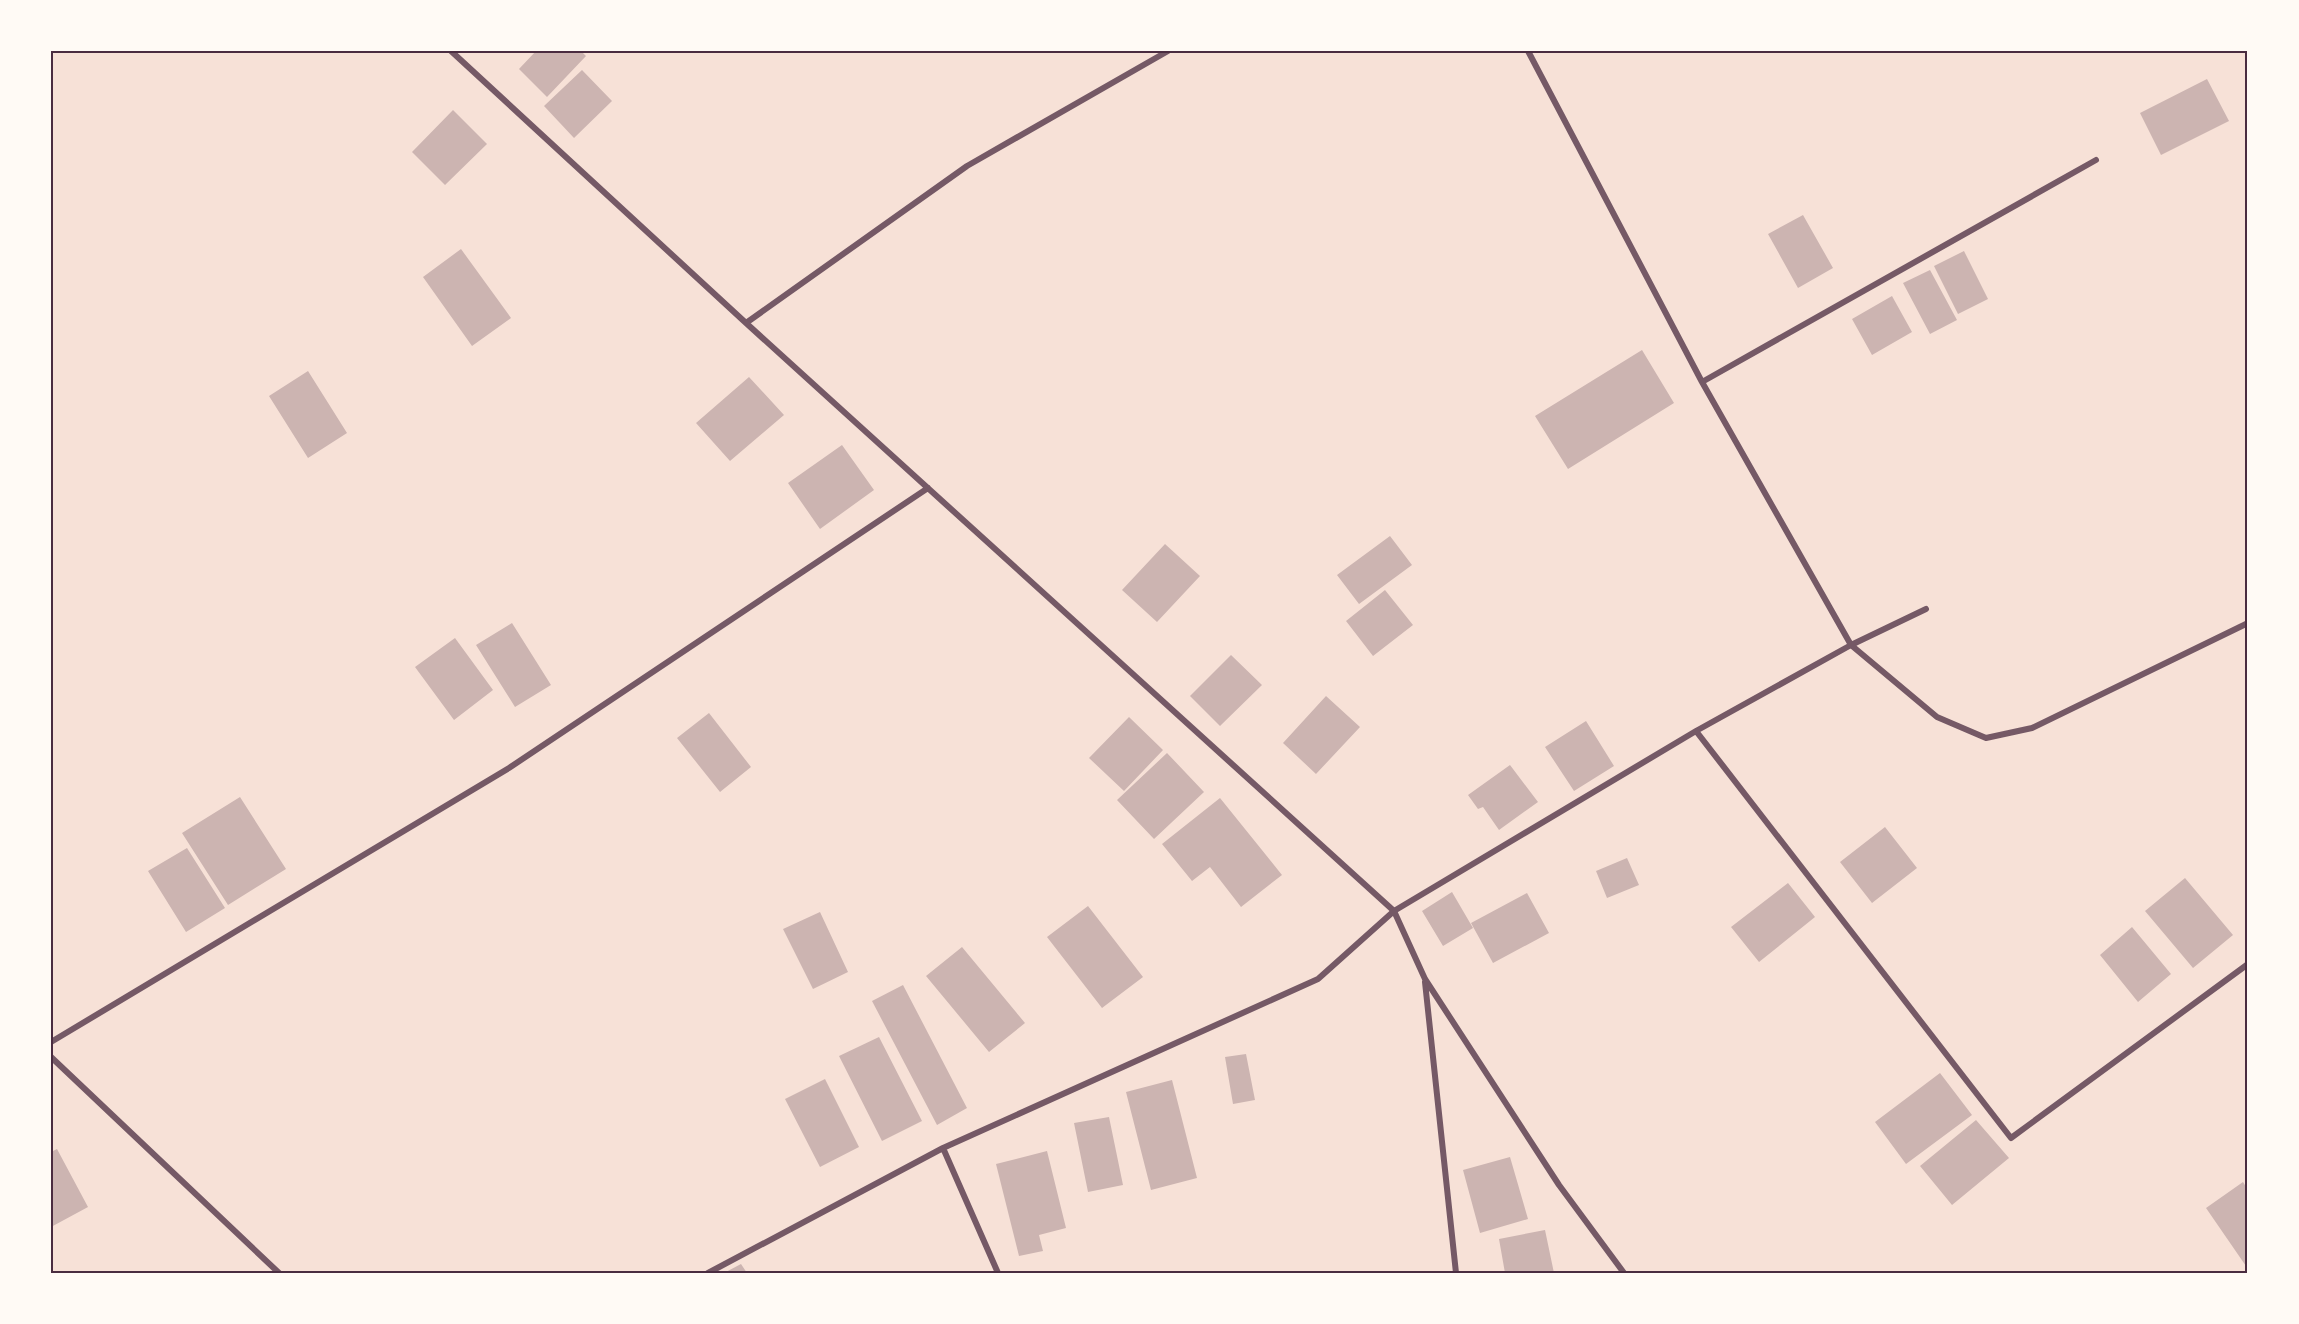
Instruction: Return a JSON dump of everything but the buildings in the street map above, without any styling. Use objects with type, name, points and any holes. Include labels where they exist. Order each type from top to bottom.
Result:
[{"type":"street","points":[[452,51],[746,323],[1394,911],[1425,979],[1559,1185],[1624,1273]]},
{"type":"street","points":[[746,323],[967,166],[1168,51]]},
{"type":"street","points":[[1528,51],[1702,382],[1851,645],[1937,717],[1986,738],[2032,728],[2248,623]]},
{"type":"street","points":[[1702,382],[2096,160]]},
{"type":"street","points":[[51,1042],[509,768],[928,488]]},
{"type":"street","points":[[708,1273],[943,1148],[1318,979],[1394,911],[1696,731],[1851,645],[1926,609]]},
{"type":"street","points":[[1696,731],[2011,1138],[2248,964]]},
{"type":"street","points":[[1425,979],[1456,1273]]},
{"type":"street","points":[[51,1057],[279,1273]]},
{"type":"street","points":[[943,1148],[998,1273]]}]
